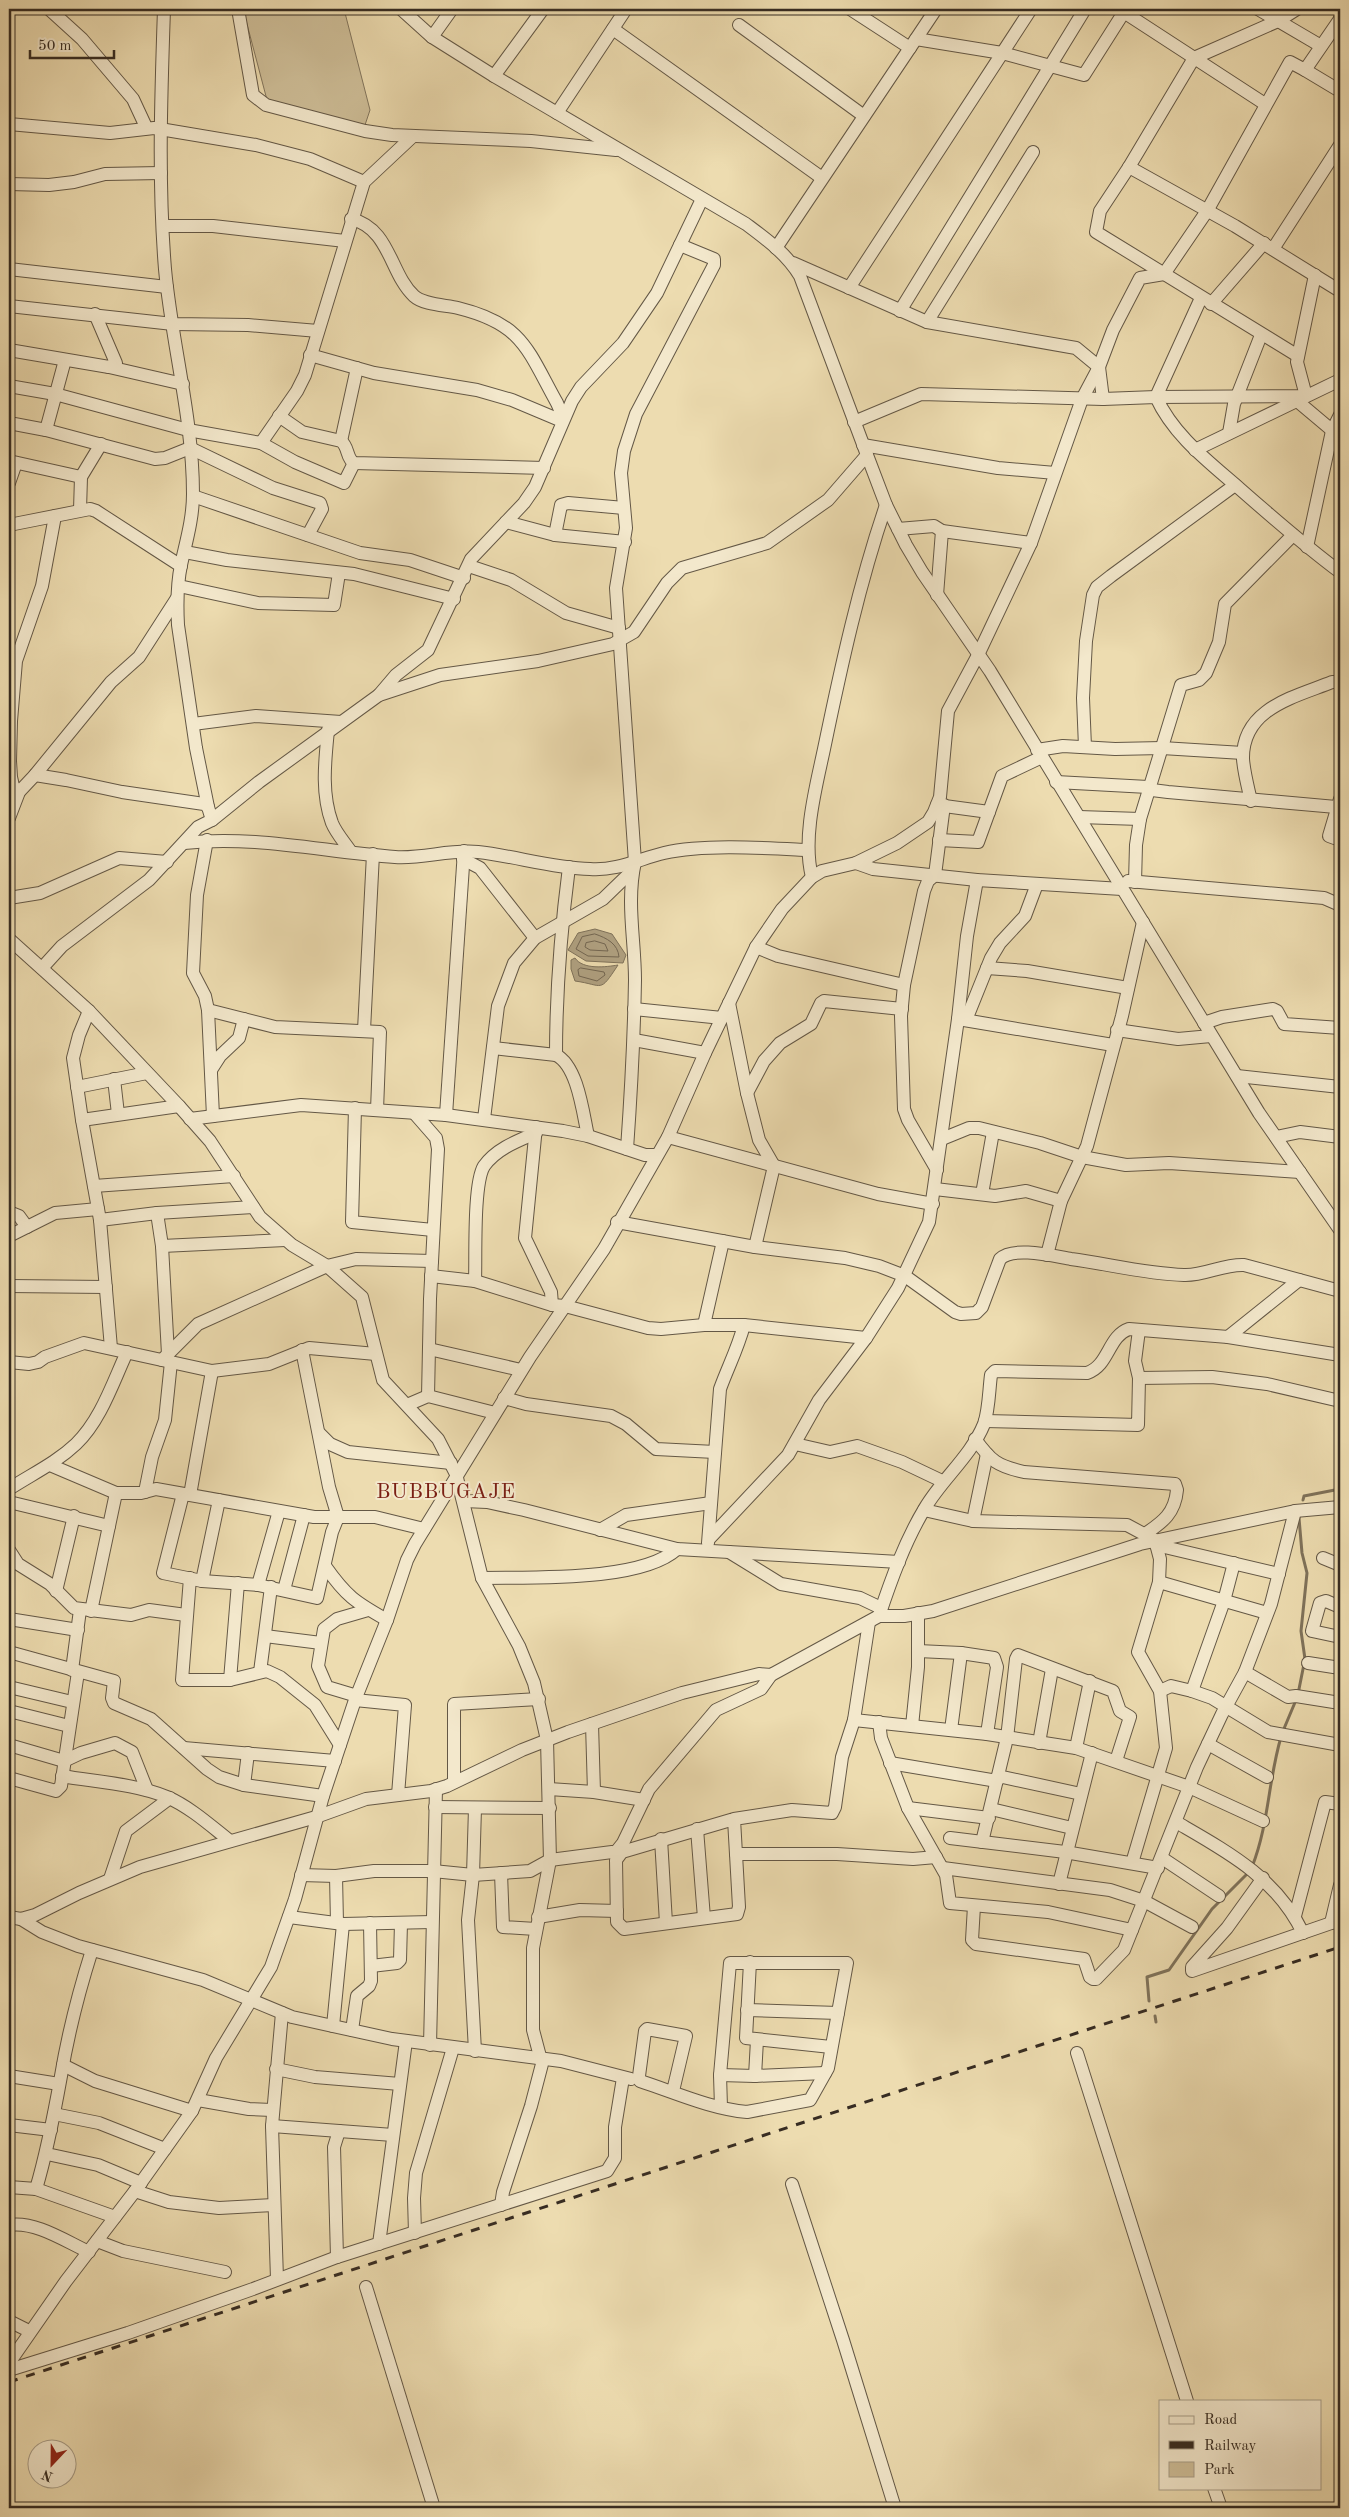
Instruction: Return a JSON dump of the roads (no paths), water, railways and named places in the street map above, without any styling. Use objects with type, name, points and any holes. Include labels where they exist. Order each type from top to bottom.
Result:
[{"type":"street","points":[[49,9],[82,39],[132,99],[146,128]]},
{"type":"street","points":[[164,9],[160,130],[163,226],[167,287],[183,384],[193,496],[185,552],[181,566],[178,625],[193,724],[210,814]]},
{"type":"street","points":[[238,9],[253,95],[257,100],[266,105],[366,131],[412,137],[531,141],[620,151]]},
{"type":"street","points":[[401,9],[432,37],[494,76],[746,224],[793,263],[927,322],[1076,348],[1099,367],[1102,399]]},
{"type":"street","points":[[432,37],[452,9]]},
{"type":"street","points":[[494,76],[543,9]]},
{"type":"street","points":[[557,113],[626,9]]},
{"type":"street","points":[[850,9],[913,44],[1002,53],[1084,75],[1123,10],[1265,104]]},
{"type":"street","points":[[776,248],[936,9]]},
{"type":"street","points":[[849,288],[1031,9]]},
{"type":"street","points":[[900,311],[1085,9]]},
{"type":"street","points":[[1258,9],[1322,46]]},
{"type":"street","points":[[1297,9],[1278,21],[1194,58],[1130,167],[1100,211],[1096,232],[1298,356]]},
{"type":"street","points":[[1305,70],[1340,19]]},
{"type":"street","points":[[739,25],[864,116]]},
{"type":"street","points":[[613,29],[822,178]]},
{"type":"street","points":[[937,1170],[908,1120],[904,1108],[902,1009],[904,985],[924,891],[928,881],[934,875],[939,840],[948,711],[978,654],[1031,543],[1082,399],[1099,367],[1113,330],[1140,278],[1164,274],[1207,211],[1290,62],[1340,91]]},
{"type":"street","points":[[9,124],[110,133],[146,128],[256,145],[317,162],[364,182]]},
{"type":"street","points":[[261,443],[297,391],[318,331],[351,219],[364,182],[412,137]]},
{"type":"street","points":[[1156,397],[1206,301],[1268,246],[1340,145]]},
{"type":"street","points":[[927,322],[1033,152]]},
{"type":"street","points":[[1130,167],[1268,246],[1340,291]]},
{"type":"street","points":[[9,184],[49,185],[74,182],[105,174],[161,174]]},
{"type":"street","points":[[42,968],[62,946],[149,880],[210,814],[380,695],[396,675],[428,650],[476,553],[524,503],[544,468],[561,420],[581,387],[623,343],[658,293],[702,199]]},
{"type":"street","points":[[351,219],[369,226],[389,253],[408,289],[416,298],[483,314],[508,328],[520,338],[557,403],[561,420]]},
{"type":"street","points":[[163,226],[213,226],[345,241]]},
{"type":"street","points":[[627,1149],[634,1040],[630,894],[634,866],[616,588],[625,542],[621,474],[624,451],[633,423],[714,263],[714,260],[680,245]]},
{"type":"street","points":[[793,263],[800,276],[886,505],[922,572],[978,654],[1211,1036],[1276,1137],[1340,1230]]},
{"type":"street","points":[[9,269],[167,287]]},
{"type":"street","points":[[1315,275],[1296,367],[1301,398],[1336,434]]},
{"type":"street","points":[[9,306],[173,324],[248,325],[318,331]]},
{"type":"street","points":[[95,314],[116,363],[109,367]]},
{"type":"street","points":[[1229,433],[1237,396],[1261,335]]},
{"type":"street","points":[[9,350],[109,367],[183,384]]},
{"type":"street","points":[[310,355],[357,368],[477,390],[512,400],[561,420]]},
{"type":"street","points":[[46,430],[65,360]]},
{"type":"street","points":[[341,442],[357,368]]},
{"type":"street","points":[[1195,450],[1340,380]]},
{"type":"street","points":[[9,386],[55,394],[188,430],[261,443],[295,462],[344,483],[354,463]]},
{"type":"street","points":[[854,422],[921,394],[1082,399],[1237,396],[1301,398]]},
{"type":"street","points":[[1156,397],[1172,427],[1195,450],[1292,535],[1340,572]]},
{"type":"street","points":[[1307,547],[1340,415]]},
{"type":"street","points":[[279,416],[302,432],[346,445],[349,457],[354,463],[544,468]]},
{"type":"street","points":[[9,423],[46,430],[155,459],[165,458],[190,448],[273,488],[320,503],[322,510],[308,535]]},
{"type":"street","points":[[80,510],[81,477],[101,444]]},
{"type":"street","points":[[865,450],[998,468],[1055,473]]},
{"type":"street","points":[[380,695],[440,676],[538,661],[620,634],[634,632],[667,583],[682,568],[767,543],[828,500],[865,450]]},
{"type":"street","points":[[9,483],[12,462],[81,477]]},
{"type":"street","points":[[1084,747],[1083,698],[1086,641],[1094,592],[1111,576],[1235,485]]},
{"type":"street","points":[[193,496],[360,553],[410,560],[511,580],[566,613],[620,634]]},
{"type":"street","points":[[555,535],[561,505],[568,503],[624,508]]},
{"type":"street","points":[[812,876],[807,850],[819,774],[832,709],[872,548],[886,505]]},
{"type":"street","points":[[9,525],[80,510],[96,511],[181,566]]},
{"type":"street","points":[[19,792],[13,786],[11,777],[10,721],[19,648],[42,586],[55,516]]},
{"type":"street","points":[[506,522],[555,535],[625,542]]},
{"type":"street","points":[[898,529],[934,526],[942,531],[1031,543]]},
{"type":"street","points":[[937,595],[942,531]]},
{"type":"street","points":[[1135,882],[1136,845],[1140,819],[1148,787],[1182,686],[1199,680],[1206,673],[1219,642],[1224,604],[1292,535]]},
{"type":"street","points":[[185,552],[235,561],[370,577],[454,599]]},
{"type":"street","points":[[179,591],[258,603],[334,605],[339,573]]},
{"type":"street","points":[[9,818],[19,792],[35,776],[111,682],[139,657],[179,591]]},
{"type":"street","points":[[1251,801],[1244,768],[1244,753],[1254,723],[1271,707],[1282,700],[1332,682],[1340,682]]},
{"type":"street","points":[[193,724],[256,716],[341,722]]},
{"type":"street","points":[[328,730],[324,770],[325,787],[332,823],[351,852]]},
{"type":"street","points":[[939,840],[978,842],[1002,776],[1039,754],[1063,746],[1162,748],[1244,753]]},
{"type":"street","points":[[35,776],[66,780],[122,792],[204,804],[210,814]]},
{"type":"street","points":[[1056,782],[1148,787],[1152,790],[1251,801],[1338,803],[1329,837],[1340,840]]},
{"type":"street","points":[[941,805],[989,812]]},
{"type":"street","points":[[9,2363],[30,2331],[138,2187],[195,2106],[216,2058],[271,1967],[289,1918],[316,1817],[340,1744],[387,1620],[407,1560],[454,1468],[495,1413],[559,1305],[604,1249],[668,1137],[705,1053],[756,947],[782,909],[812,876],[822,871],[856,863],[897,843],[928,822],[941,805]]},
{"type":"street","points":[[1079,817],[1140,819]]},
{"type":"street","points":[[184,843],[207,840],[265,842],[404,857],[464,855],[569,867],[606,869],[634,866],[663,853],[684,850],[756,848],[807,850]]},
{"type":"street","points":[[207,840],[197,895],[193,973],[205,996],[208,1010],[213,1116]]},
{"type":"street","points":[[364,1030],[373,854]]},
{"type":"street","points":[[464,855],[480,868],[535,938]]},
{"type":"street","points":[[446,1115],[464,855]]},
{"type":"street","points":[[9,898],[40,893],[119,858],[167,862]]},
{"type":"street","points":[[856,863],[873,869],[977,880],[1037,884],[1119,885],[1135,882],[1324,898],[1339,904]]},
{"type":"street","points":[[484,1120],[498,1006],[514,963],[535,938],[603,899],[634,866]]},
{"type":"street","points":[[556,1055],[556,1013],[562,923],[569,867]]},
{"type":"street","points":[[708,1544],[788,1455],[819,1400],[866,1338],[906,1276],[929,1222],[962,1019],[967,936],[977,880]]},
{"type":"street","points":[[962,1019],[1000,943],[1025,916],[1037,884]]},
{"type":"street","points":[[1047,1255],[1061,1200],[1082,1157],[1128,988],[1143,922]]},
{"type":"street","points":[[9,939],[89,1011],[179,1106],[210,1141],[260,1217],[285,1240],[327,1266],[362,1297],[383,1380],[438,1439],[454,1468],[464,1501],[482,1578],[519,1646],[539,1699],[547,1740],[550,1860],[533,1948],[533,2030],[542,2060],[531,2106],[503,2192],[501,2205]]},
{"type":"street","points":[[756,947],[778,956],[904,985]]},
{"type":"street","points":[[987,968],[1027,971],[1128,988]]},
{"type":"street","points":[[747,1093],[764,1061],[780,1043],[810,1024],[821,1003],[824,1001],[902,1009]]},
{"type":"street","points":[[729,1003],[747,1093],[759,1140],[774,1166],[755,1247]]},
{"type":"street","points":[[634,1009],[722,1018]]},
{"type":"street","points":[[1204,1023],[1222,1017],[1273,1009],[1284,1024],[1340,1028]]},
{"type":"street","points":[[208,1010],[282,1028],[381,1032],[377,1110]]},
{"type":"street","points":[[89,1011],[79,1034],[73,1058],[99,1214],[111,1348]]},
{"type":"street","points":[[211,1070],[220,1056],[239,1038],[244,1019]]},
{"type":"street","points":[[962,1019],[1113,1045]]},
{"type":"street","points":[[1117,1030],[1178,1039],[1211,1036]]},
{"type":"street","points":[[634,1040],[705,1053]]},
{"type":"street","points":[[493,1048],[556,1055],[565,1062],[574,1080],[588,1136]]},
{"type":"street","points":[[77,1087],[147,1073]]},
{"type":"street","points":[[1237,1076],[1340,1087]]},
{"type":"street","points":[[114,1079],[118,1114]]},
{"type":"street","points":[[190,1119],[301,1105],[446,1115],[536,1130],[588,1136],[645,1155],[657,1155]]},
{"type":"street","points":[[82,1120],[179,1106]]},
{"type":"street","points":[[355,1108],[352,1222],[434,1230]]},
{"type":"street","points":[[415,1114],[436,1138],[438,1149],[431,1276],[428,1396]]},
{"type":"street","points":[[942,1139],[969,1128],[1040,1143],[1082,1157],[1134,1166],[1156,1162],[1300,1172]]},
{"type":"street","points":[[475,1281],[478,1178],[493,1156],[536,1130]]},
{"type":"street","points":[[536,1130],[525,1238],[559,1305]]},
{"type":"street","points":[[982,1194],[993,1132]]},
{"type":"street","points":[[1276,1137],[1300,1132],[1340,1137]]},
{"type":"street","points":[[668,1137],[878,1194],[933,1204]]},
{"type":"street","points":[[94,1186],[234,1176]]},
{"type":"street","points":[[935,1189],[995,1196],[1026,1191],[1061,1200]]},
{"type":"street","points":[[9,1236],[55,1213],[157,1213],[252,1207]]},
{"type":"street","points":[[9,1212],[19,1216],[27,1227]]},
{"type":"street","points":[[145,1492],[152,1457],[165,1420],[167,1358],[162,1246],[157,1213]]},
{"type":"street","points":[[618,1222],[755,1247],[845,1258],[879,1266],[906,1276],[955,1312],[961,1314],[976,1314],[982,1307],[1000,1259],[1005,1254],[1047,1255],[1184,1275],[1233,1264],[1244,1265],[1340,1291]]},
{"type":"street","points":[[162,1246],[285,1240]]},
{"type":"street","points":[[704,1324],[723,1241]]},
{"type":"street","points":[[167,1358],[198,1324],[327,1266],[356,1259],[432,1261]]},
{"type":"street","points":[[431,1276],[475,1281],[648,1328],[661,1329],[704,1324],[744,1325],[866,1338]]},
{"type":"street","points":[[1228,1337],[1299,1280]]},
{"type":"street","points":[[9,1286],[106,1287]]},
{"type":"street","points":[[708,1544],[720,1389],[728,1366],[738,1350],[744,1325]]},
{"type":"street","points":[[301,1875],[336,1876],[374,1871],[433,1870],[473,1875],[530,1871],[550,1860],[617,1854],[661,1839],[734,1819],[792,1810],[832,1812],[835,1807],[842,1757],[854,1720],[876,1615],[924,1510],[942,1481],[976,1439],[985,1420],[991,1375],[995,1371],[1087,1374],[1099,1367],[1122,1331],[1128,1329],[1228,1337],[1340,1355]]},
{"type":"street","points":[[985,1420],[1136,1425],[1139,1422],[1139,1378],[1135,1361],[1139,1330]]},
{"type":"street","points":[[9,1362],[29,1364],[38,1362],[45,1357],[84,1343],[167,1358],[212,1371],[269,1364],[309,1348],[376,1354]]},
{"type":"street","points":[[429,1349],[521,1370]]},
{"type":"street","points":[[212,1371],[187,1494],[162,1572],[196,1580],[265,1586],[316,1599],[332,1532],[338,1517],[329,1487],[302,1350]]},
{"type":"street","points":[[9,1489],[50,1465],[77,1443],[96,1416],[127,1352]]},
{"type":"street","points":[[1139,1378],[1212,1377],[1267,1384],[1340,1401]]},
{"type":"street","points":[[407,1405],[428,1396],[495,1413]]},
{"type":"street","points":[[504,1398],[526,1404],[611,1416],[626,1424],[656,1449],[715,1452]]},
{"type":"street","points":[[320,1434],[330,1444],[348,1452],[454,1468]]},
{"type":"street","points":[[976,1439],[994,1463],[1024,1472],[1174,1484],[1178,1490],[1172,1512],[1160,1524],[1152,1540],[1160,1559],[1159,1582],[1138,1652],[1160,1691],[1166,1748],[1132,1864]]},
{"type":"street","points":[[795,1444],[830,1452],[857,1446],[902,1462],[942,1481]]},
{"type":"street","points":[[973,1521],[987,1454]]},
{"type":"street","points":[[50,1465],[116,1493],[145,1492],[156,1489],[304,1515],[375,1517],[424,1529]]},
{"type":"street","points":[[9,1778],[56,1791],[61,1786],[72,1702],[78,1630],[86,1611],[116,1493]]},
{"type":"street","points":[[220,1500],[186,1616],[182,1680],[230,1680],[267,1671],[280,1677],[315,1705],[340,1744]]},
{"type":"street","points":[[464,1501],[487,1502],[524,1510],[677,1549],[708,1544],[729,1551],[781,1584],[860,1598],[876,1615]]},
{"type":"street","points":[[9,1502],[74,1516],[109,1526]]},
{"type":"street","points":[[600,1530],[626,1515],[711,1503]]},
{"type":"street","points":[[734,1819],[739,1907],[737,1914],[624,1930],[619,1925],[617,1911],[617,1854],[649,1788],[716,1710],[761,1689],[772,1675],[876,1615],[933,1611],[983,1592],[1152,1540],[1295,1512],[1340,1507]]},
{"type":"street","points":[[924,1510],[973,1521],[1127,1525],[1152,1540],[1279,1574]]},
{"type":"street","points":[[260,1672],[265,1636],[265,1586],[279,1511]]},
{"type":"street","points":[[974,1906],[973,1943],[1084,1959],[1090,1977],[1093,1979],[1096,1979],[1122,1954],[1189,1787],[1226,1707],[1245,1672],[1267,1614],[1295,1512]]},
{"type":"street","points":[[284,1590],[304,1515]]},
{"type":"street","points":[[56,1591],[74,1516]]},
{"type":"street","points":[[482,1578],[585,1577],[660,1562],[677,1549]]},
{"type":"street","points":[[9,1550],[18,1564],[50,1584],[69,1604],[86,1611],[132,1615],[150,1610],[186,1616]]},
{"type":"street","points":[[729,1551],[899,1562]]},
{"type":"street","points":[[1324,1558],[1340,1565]]},
{"type":"street","points":[[1192,1691],[1224,1601],[1234,1563]]},
{"type":"street","points":[[325,1566],[348,1595],[368,1610],[387,1620]]},
{"type":"street","points":[[1159,1582],[1267,1614]]},
{"type":"street","points":[[230,1680],[238,1584]]},
{"type":"street","points":[[1340,1607],[1326,1601],[1320,1603],[1312,1631],[1340,1637]]},
{"type":"street","points":[[368,1610],[337,1619],[324,1629],[318,1666],[324,1684],[331,1689],[356,1698],[405,1706],[398,1795]]},
{"type":"street","points":[[912,1726],[918,1651],[918,1613]]},
{"type":"street","points":[[9,1619],[78,1630]]},
{"type":"street","points":[[265,1636],[322,1644]]},
{"type":"street","points":[[918,1651],[962,1652],[994,1658],[996,1662],[987,1734]]},
{"type":"street","points":[[9,1652],[114,1681],[112,1698],[114,1703],[151,1719],[207,1769],[219,1776],[244,1785],[323,1796]]},
{"type":"street","points":[[951,1730],[962,1652]]},
{"type":"street","points":[[982,1842],[1007,1738],[1016,1659],[1021,1656],[1113,1691],[1120,1711],[1130,1717],[1116,1761]]},
{"type":"street","points":[[1308,1663],[1340,1668]]},
{"type":"street","points":[[1039,1743],[1052,1669]]},
{"type":"street","points":[[1245,1672],[1288,1697],[1296,1696],[1340,1703]]},
{"type":"street","points":[[15,1918],[60,1904],[110,1879],[140,1867],[316,1817],[366,1799],[436,1789],[547,1740],[682,1693],[759,1674],[772,1675]]},
{"type":"street","points":[[1076,1748],[1090,1681]]},
{"type":"street","points":[[1160,1691],[1171,1686],[1192,1691],[1212,1698],[1268,1732],[1340,1745]]},
{"type":"street","points":[[9,1687],[72,1702]]},
{"type":"street","points":[[454,1782],[454,1704],[539,1699]]},
{"type":"street","points":[[9,1711],[69,1726]]},
{"type":"street","points":[[854,1720],[987,1734],[1076,1748],[1189,1787],[1263,1820]]},
{"type":"street","points":[[879,1722],[881,1738],[908,1808],[943,1868],[950,1903],[1048,1912],[1132,1930]]},
{"type":"street","points":[[592,1724],[594,1792]]},
{"type":"street","points":[[9,1745],[64,1762],[80,1753],[115,1743],[132,1752],[147,1790]]},
{"type":"street","points":[[1208,1744],[1267,1777]]},
{"type":"street","points":[[184,1748],[335,1761]]},
{"type":"street","points":[[244,1785],[248,1753]]},
{"type":"street","points":[[1059,1884],[1065,1852],[1092,1753]]},
{"type":"street","points":[[890,1763],[998,1779],[1081,1794]]},
{"type":"street","points":[[62,1776],[147,1790],[170,1798],[230,1841]]},
{"type":"street","points":[[430,2045],[436,1789]]},
{"type":"street","points":[[549,1789],[594,1792],[644,1800]]},
{"type":"street","points":[[110,1879],[126,1831],[170,1798]]},
{"type":"street","points":[[1295,1916],[1325,1802],[1340,1804]]},
{"type":"street","points":[[435,1808],[550,1808]]},
{"type":"street","points":[[475,1808],[473,1875],[468,1926],[475,2051]]},
{"type":"street","points":[[908,1808],[990,1813],[1072,1828]]},
{"type":"street","points":[[1176,1822],[1240,1859],[1263,1878],[1295,1916],[1302,1933]]},
{"type":"street","points":[[697,1829],[704,1918]]},
{"type":"street","points":[[950,1838],[1065,1852],[1132,1864],[1160,1863],[1219,1896]]},
{"type":"street","points":[[661,1839],[666,1923]]},
{"type":"street","points":[[736,1854],[837,1854],[912,1859],[936,1857]]},
{"type":"street","points":[[943,1868],[1110,1890],[1144,1901],[1192,1927]]},
{"type":"street","points":[[501,1873],[503,1927],[537,1923],[580,1910],[617,1911]]},
{"type":"street","points":[[333,2026],[340,1924],[336,1876]]},
{"type":"street","points":[[1263,1878],[1227,1928],[1192,1966],[1192,1971],[1336,1921],[1340,1885]]},
{"type":"street","points":[[15,1918],[42,1932],[92,1950],[203,1980],[282,2013],[406,2041],[561,2061],[623,2078],[639,2079],[672,2092],[721,2107],[747,2112],[810,2100],[825,2073],[847,1963],[730,1963],[720,2075],[721,2107]]},
{"type":"street","points":[[289,1918],[340,1924],[432,1922]]},
{"type":"street","points":[[371,1966],[397,1963],[400,1960],[401,1923]]},
{"type":"street","points":[[352,2030],[357,1996],[369,1986],[371,1966],[370,1924]]},
{"type":"street","points":[[36,2189],[47,2154],[63,2065],[80,1987],[92,1950]]},
{"type":"street","points":[[750,1962],[745,2036],[747,2039],[831,2047]]},
{"type":"street","points":[[747,2010],[838,2013]]},
{"type":"street","points":[[277,2279],[272,2110],[282,2013]]},
{"type":"street","points":[[639,2079],[645,2031],[650,2029],[685,2034],[672,2092]]},
{"type":"street","points":[[755,2076],[757,2040]]},
{"type":"street","points":[[379,2244],[406,2041]]},
{"type":"street","points":[[415,2233],[414,2198],[416,2173],[453,2048]]},
{"type":"street","points":[[1077,2053],[1187,2400]]},
{"type":"street","points":[[63,2065],[95,2081],[195,2106],[272,2110]]},
{"type":"street","points":[[276,2069],[315,2077],[400,2084]]},
{"type":"street","points":[[720,2075],[755,2076],[825,2073]]},
{"type":"street","points":[[9,2076],[60,2084]]},
{"type":"street","points":[[9,2370],[128,2333],[337,2257],[607,2170],[615,2158],[615,2127],[623,2078]]},
{"type":"street","points":[[54,2114],[99,2123],[165,2149]]},
{"type":"street","points":[[9,2125],[51,2130]]},
{"type":"street","points":[[272,2126],[393,2135]]},
{"type":"street","points":[[337,2257],[334,2147],[339,2131]]},
{"type":"street","points":[[47,2154],[98,2165],[169,2202],[219,2208],[274,2205]]},
{"type":"street","points":[[792,2184],[895,2508]]},
{"type":"street","points":[[9,2187],[36,2189],[115,2217]]},
{"type":"street","points":[[9,2225],[26,2225],[37,2228],[89,2252]]},
{"type":"street","points":[[97,2241],[123,2251],[225,2272]]},
{"type":"street","points":[[366,2287],[434,2508]]},
{"type":"street","points":[[9,2321],[30,2331]]},
{"type":"street","points":[[1215,2490],[1221,2508]]},
{"type":"water","points":[[595,929],[612,934],[626,955],[623,963],[586,961],[568,950],[578,933]]},
{"type":"water","points":[[575,958],[589,966],[618,965],[604,984],[596,985],[575,981],[571,969],[571,960]]},
{"type":"waterway","points":[[1303,1500],[1304,1496],[1340,1489]]},
{"type":"waterway","points":[[1298,1694],[1305,1659],[1301,1631],[1307,1573],[1302,1553],[1299,1518]]},
{"type":"waterway","points":[[1283,1731],[1296,1700]]},
{"type":"waterway","points":[[1252,1867],[1262,1835],[1273,1770],[1281,1737]]},
{"type":"waterway","points":[[1149,2001],[1147,1977],[1169,1970],[1212,1909],[1249,1872]]},
{"type":"waterway","points":[[1155,2016],[1156,2022]]},
{"type":"railway","points":[[9,2382],[1340,1947]]},
{"type":"district","name":"BUBBUGAJE","points":[[446,1492]]}]
